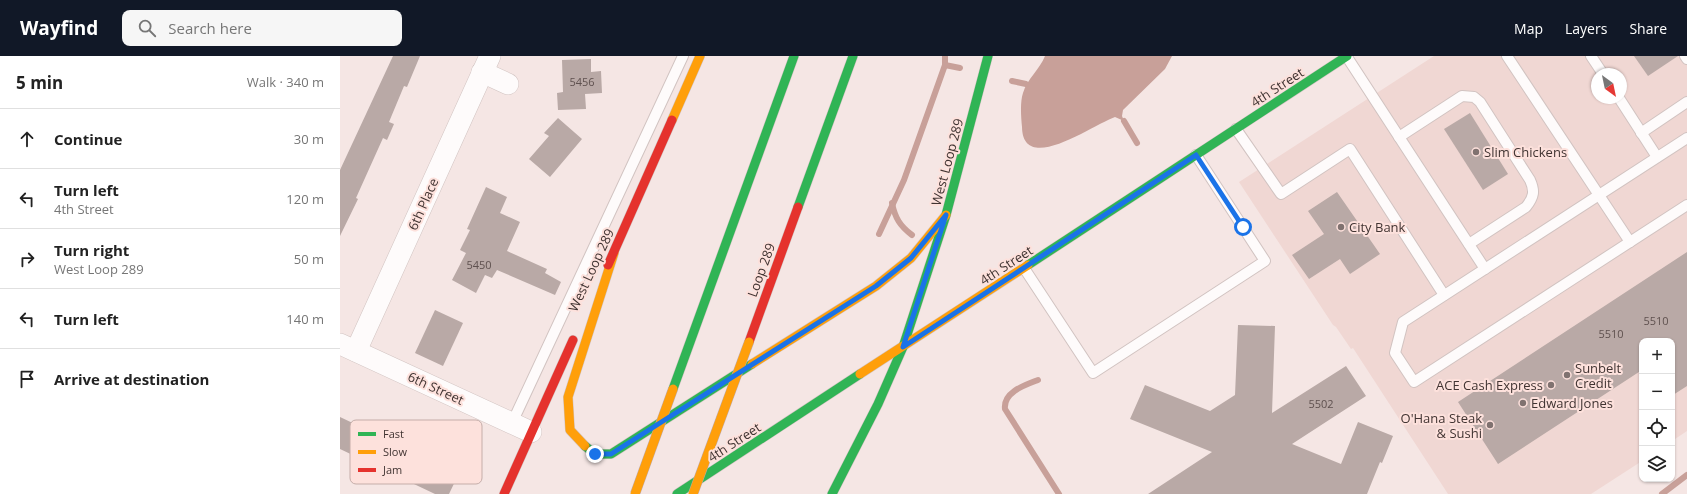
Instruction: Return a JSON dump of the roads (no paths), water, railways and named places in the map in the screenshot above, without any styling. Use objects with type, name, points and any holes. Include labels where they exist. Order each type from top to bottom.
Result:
[{"type":"main road","name":"West Loop 289","points":[[584,314],[614,253],[700,56]]},
{"type":"main road","points":[[635,494],[794,56]]},
{"type":"main road","name":"Loop 289","points":[[693,494],[853,56]]},
{"type":"main road","name":"West Loop 289","points":[[832,494],[878,404],[903,347],[946,215],[988,56]]},
{"type":"main road","name":"4th Street","points":[[677,494],[1347,56]]},
{"type":"main road","points":[[614,253],[568,398],[570,430],[580,443],[595,454],[611,454],[876,286],[911,258],[946,215]]},
{"type":"main road","name":"West Loop 289","points":[[504,494],[531,432],[557,379],[578,329]]},
{"type":"street","points":[[486,64],[508,84]]},
{"type":"street","name":"6th Place","points":[[348,348],[486,64]]},
{"type":"street","name":"6th Street","points":[[348,348],[531,432]]},
{"type":"lane","points":[[512,423],[683,56]]},
{"type":"lane","points":[[1347,56],[1485,269]]},
{"type":"lane","points":[[1508,56],[1630,242]]},
{"type":"lane","points":[[1591,56],[1599,68]]},
{"type":"lane","points":[[1399,137],[1462,96],[1474,96],[1480,102],[1530,180],[1534,193],[1532,199],[1526,207],[1468,244]]},
{"type":"lane","points":[[1641,133],[1687,102]]},
{"type":"lane","points":[[1623,104],[1657,158]]},
{"type":"lane","points":[[1236,129],[1281,194],[1350,149],[1444,295]]},
{"type":"lane","points":[[1687,138],[1404,322],[1394,353],[1414,382],[1687,205]]},
{"type":"lane","points":[[1024,268],[1093,373],[1265,261],[1196,155]]},
{"type":"waterway","points":[[945,56],[945,65],[960,68]]},
{"type":"waterway","points":[[879,234],[904,180],[945,65]]},
{"type":"waterway","points":[[1012,81],[1026,84]]},
{"type":"waterway","points":[[1124,121],[1137,143]]},
{"type":"waterway","points":[[892,203],[899,221],[912,235]]},
{"type":"waterway","points":[[1038,380],[1021,387],[1011,394],[1007,398],[1005,409],[1059,494]]},
{"type":"waterway","points":[[1662,494],[1687,475]]},
{"type":"place","name":"Slim Chickens","points":[[1476,152]]},
{"type":"place","name":"City Bank","points":[[1341,227]]},
{"type":"place","name":"Sunbelt Credit","points":[[1567,375]]},
{"type":"place","name":"ACE Cash Express","points":[[1551,385]]},
{"type":"place","name":"Edward Jones","points":[[1523,403]]},
{"type":"place","name":"O'Hana Steak & Sushi","points":[[1490,425]]}]
